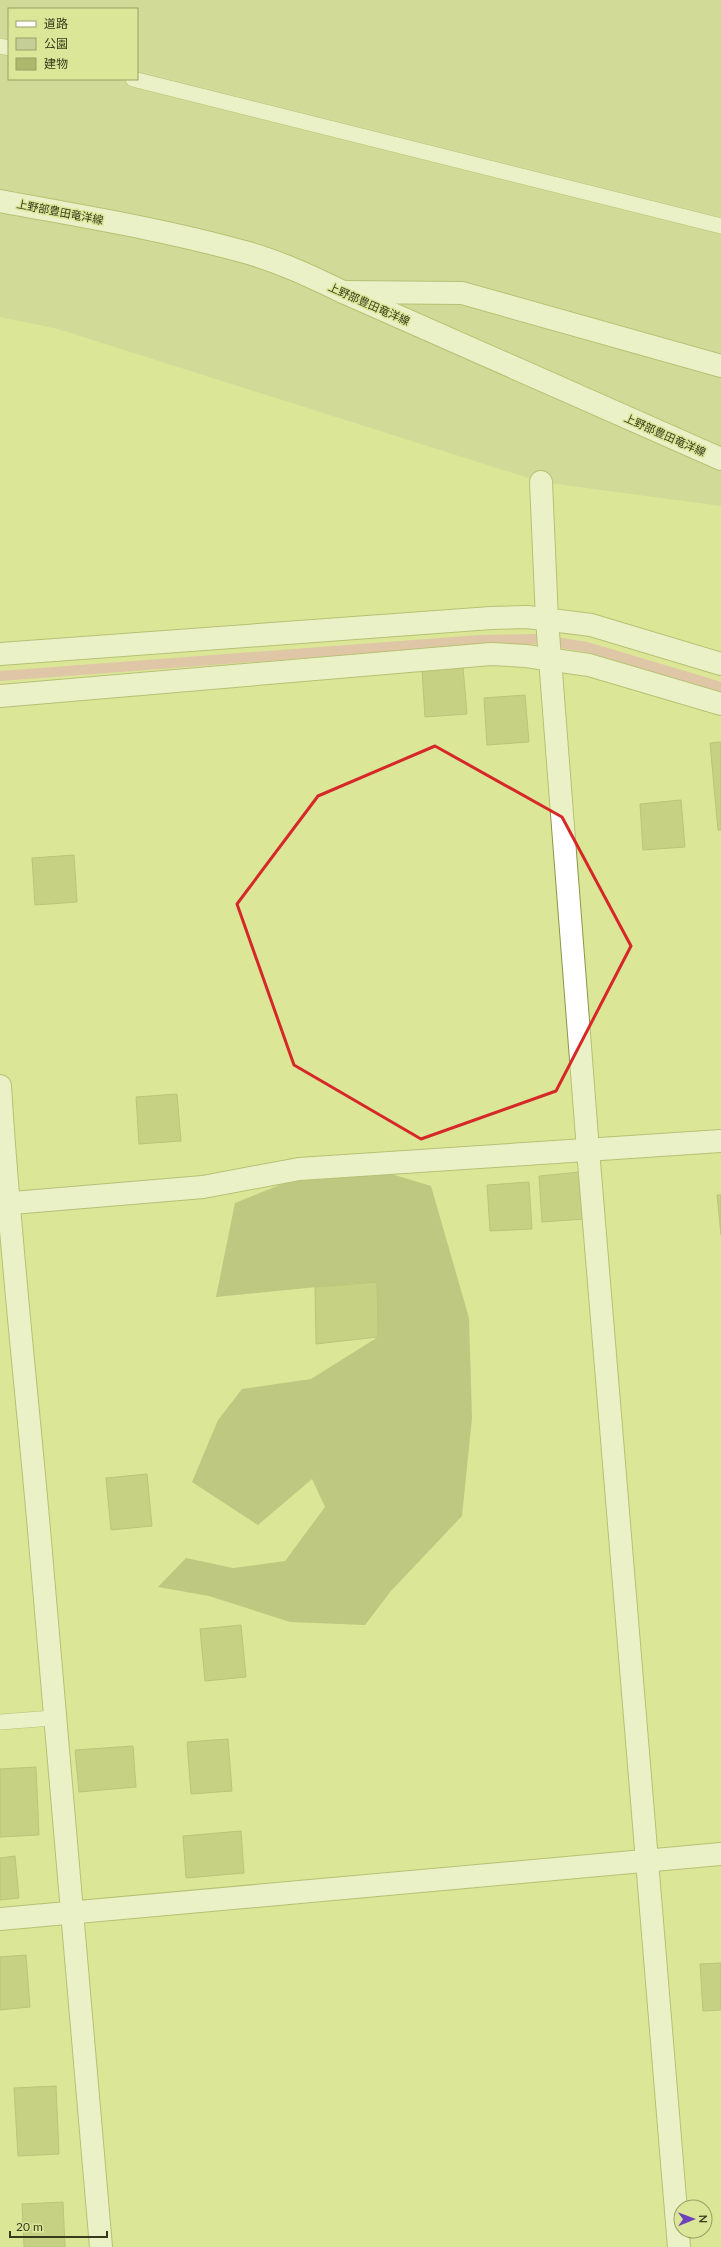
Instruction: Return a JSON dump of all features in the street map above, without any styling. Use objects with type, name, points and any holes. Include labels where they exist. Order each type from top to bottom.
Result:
[{"type":"street","name":"上野部豊田竜洋線","points":[[0,201],[163,232],[243,251],[306,274],[343,292],[721,459]]},
{"type":"street","points":[[343,292],[462,293],[721,366]]},
{"type":"street","points":[[541,482],[547,620],[588,1150],[679,2247]]},
{"type":"street","points":[[0,654],[491,618],[527,617],[590,625],[721,664]]},
{"type":"street","points":[[0,696],[491,654],[551,659],[589,665],[721,704]]},
{"type":"street","points":[[0,1086],[4,1204],[39,1528],[53,1718],[101,2247]]},
{"type":"street","points":[[4,1204],[203,1187],[299,1169],[721,1141]]},
{"type":"street","points":[[0,1918],[71,1913],[721,1854]]},
{"type":"lane","points":[[137,80],[721,226]]},
{"type":"lane","points":[[0,1722],[53,1718]]},
{"type":"highlighted area","points":[[435,746],[562,817],[631,946],[556,1091],[421,1139],[294,1065],[237,904],[318,796]]},
{"type":"green space","points":[[0,0],[721,0],[721,506],[541,482],[58,329],[0,317]]},
{"type":"green space","points":[[362,1165],[431,1186],[469,1318],[472,1418],[462,1516],[391,1591],[365,1625],[290,1622],[209,1596],[158,1587],[186,1558],[233,1568],[285,1561],[325,1507],[312,1479],[258,1525],[192,1482],[218,1420],[242,1389],[311,1379],[378,1337],[377,1298],[358,1283],[216,1297],[235,1203],[307,1174]]},
{"type":"building","points":[[463,667],[467,714],[425,717],[422,670]]},
{"type":"building","points":[[525,695],[529,742],[487,745],[484,698]]},
{"type":"building","points":[[721,742],[721,830],[718,830],[710,743]]},
{"type":"building","points":[[681,800],[685,847],[643,850],[640,804]]},
{"type":"building","points":[[74,855],[77,902],[35,905],[32,858]]},
{"type":"building","points":[[177,1094],[181,1141],[139,1144],[136,1097]]},
{"type":"building","points":[[580,1172],[584,1219],[542,1222],[539,1176]]},
{"type":"building","points":[[529,1182],[532,1229],[490,1231],[487,1185]]},
{"type":"building","points":[[717,1195],[721,1195],[721,1235]]},
{"type":"building","points":[[377,1282],[378,1337],[316,1344],[315,1287]]},
{"type":"building","points":[[147,1474],[152,1526],[111,1530],[106,1478]]},
{"type":"building","points":[[241,1625],[246,1677],[205,1681],[200,1629]]},
{"type":"building","points":[[228,1739],[232,1791],[191,1794],[187,1742]]},
{"type":"building","points":[[133,1746],[136,1787],[79,1792],[75,1750]]},
{"type":"building","points":[[36,1767],[39,1835],[0,1837],[0,1769]]},
{"type":"building","points":[[241,1831],[244,1873],[186,1878],[183,1836]]},
{"type":"building","points":[[15,1856],[19,1898],[0,1900],[0,1858]]},
{"type":"building","points":[[26,1955],[30,2007],[0,2010],[0,1957]]},
{"type":"building","points":[[721,1963],[721,2010],[703,2011],[700,1964]]},
{"type":"building","points":[[56,2086],[59,2154],[18,2156],[14,2088]]},
{"type":"building","points":[[63,2202],[65,2247],[24,2247],[22,2204]]},
{"type":"waterway","points":[[0,676],[480,640],[535,639],[587,647],[721,687]]}]
